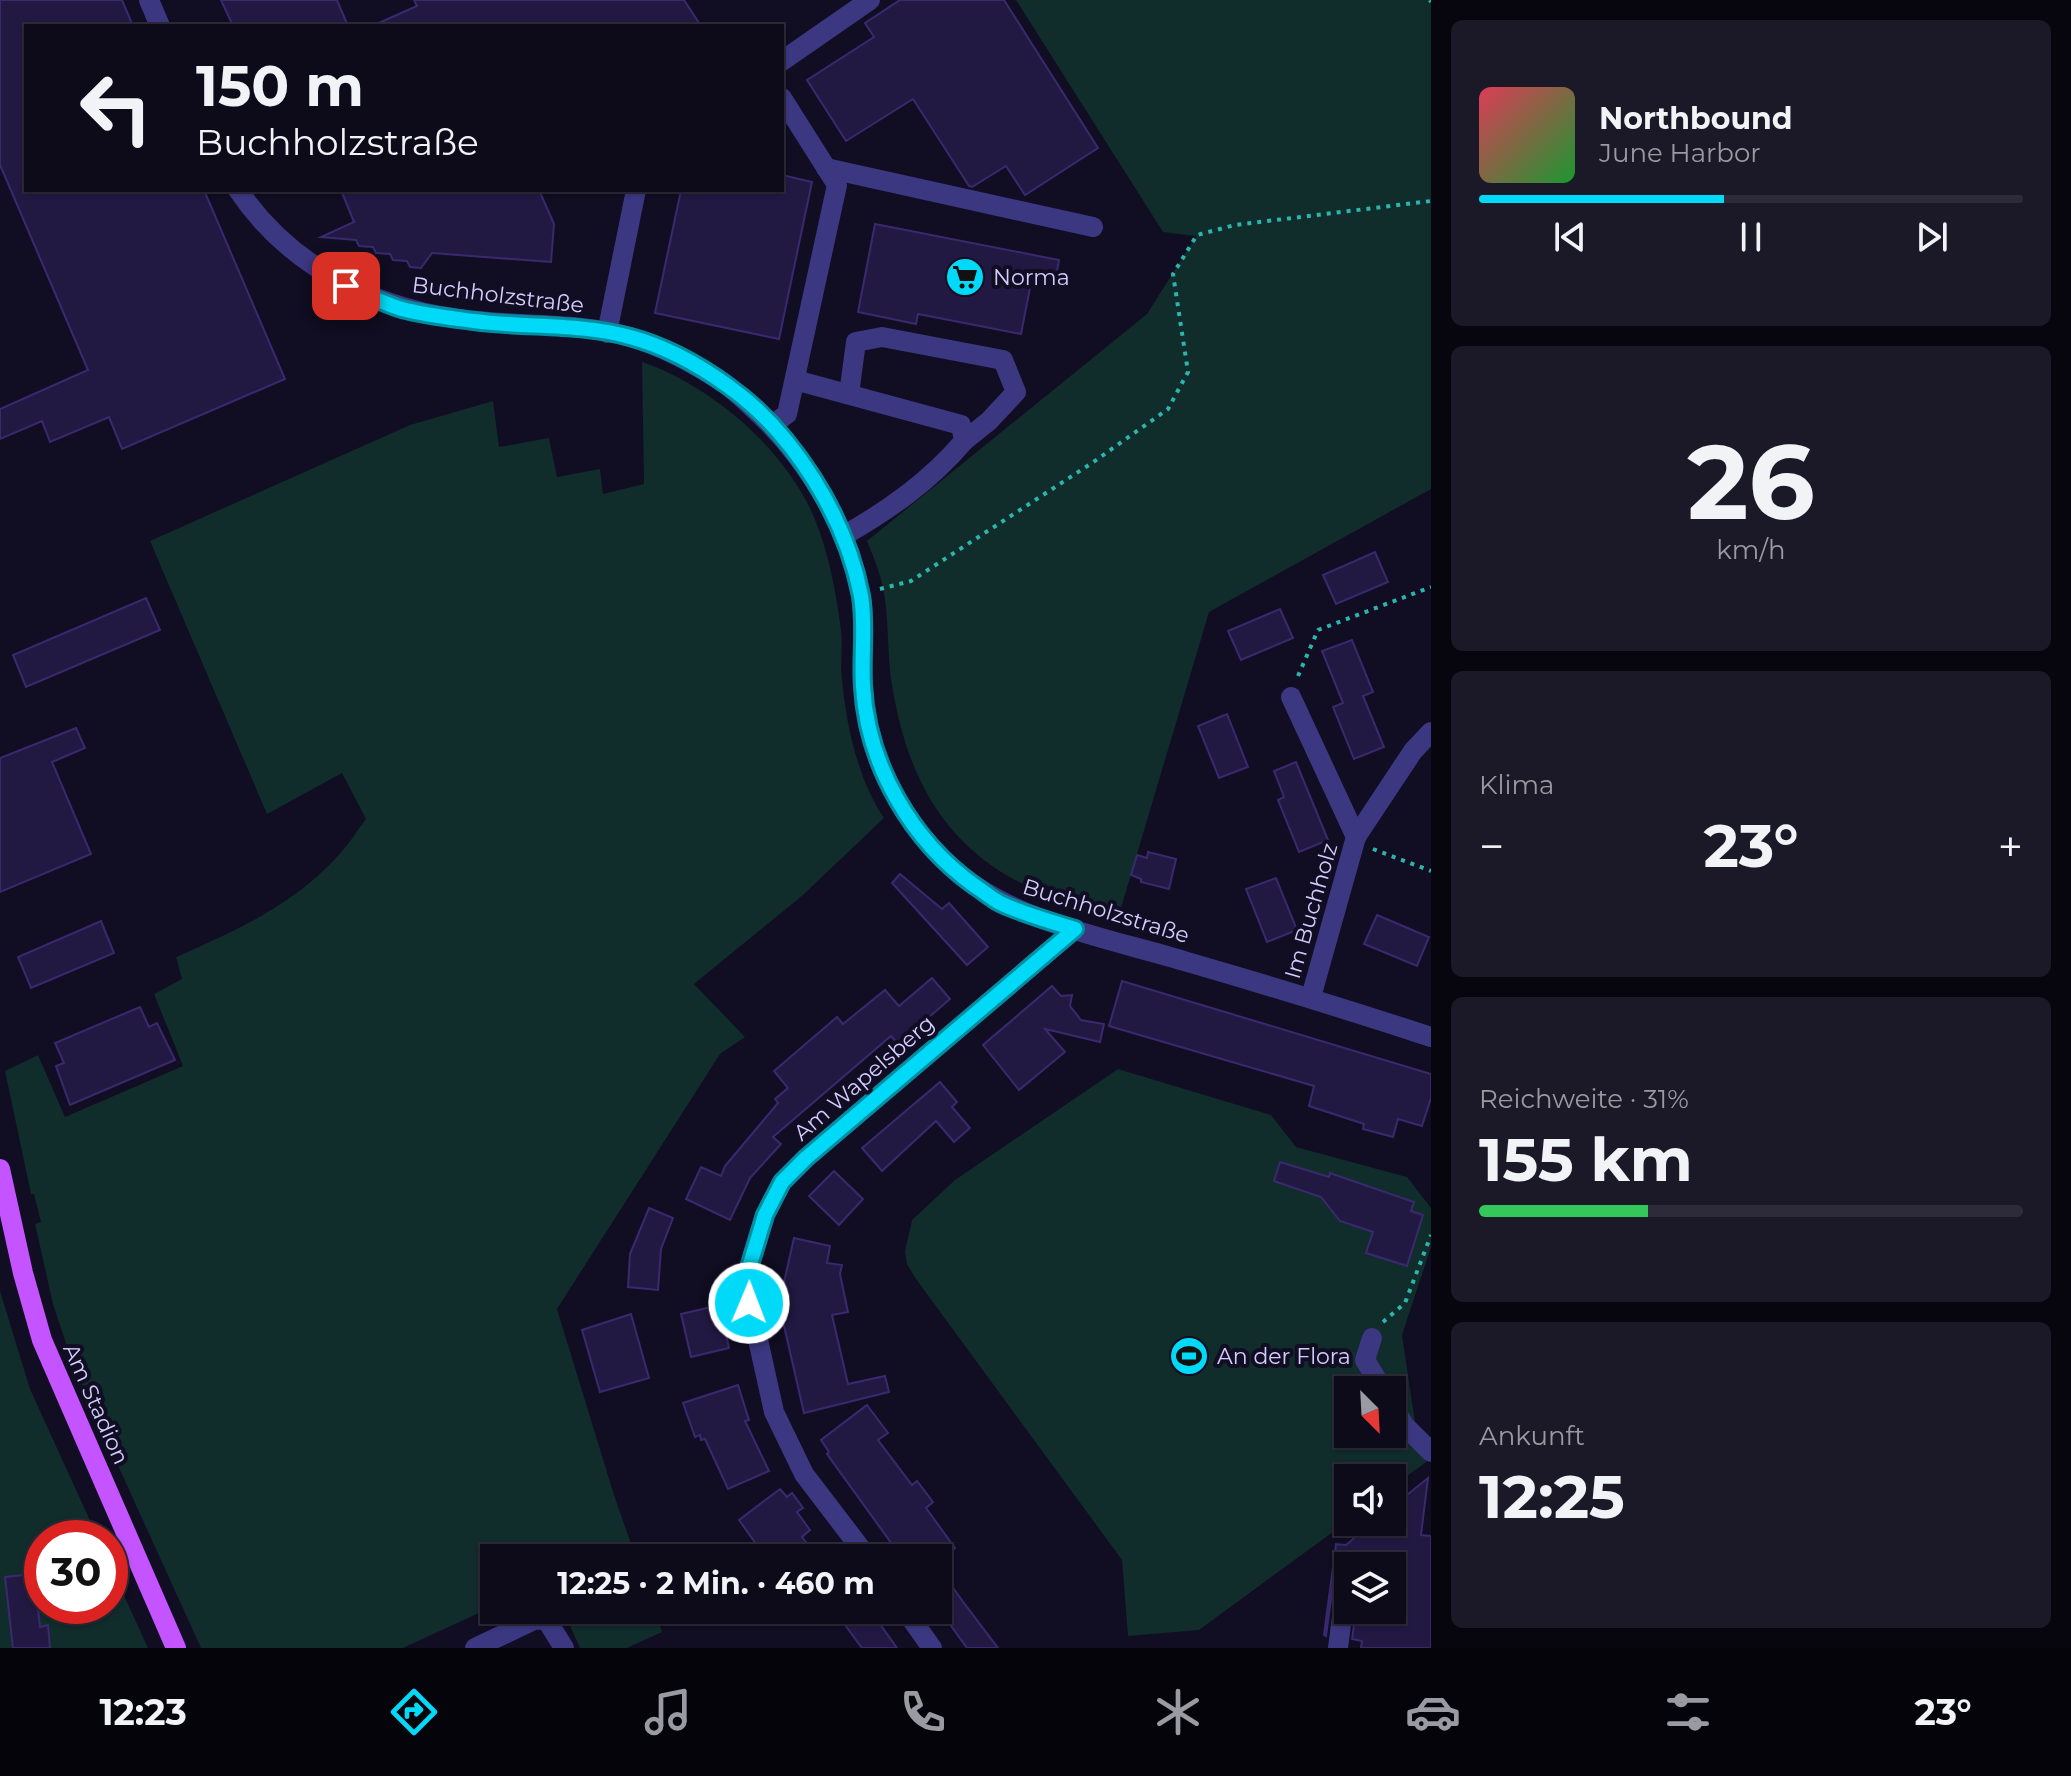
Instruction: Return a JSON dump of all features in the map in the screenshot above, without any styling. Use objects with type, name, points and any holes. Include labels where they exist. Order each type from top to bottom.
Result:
[{"type":"main road","name":"Am Stadion","points":[[0,1169],[23,1273],[42,1340],[176,1648]]},
{"type":"street","points":[[784,60],[870,0]]},
{"type":"street","points":[[152,1],[159,24]]},
{"type":"street","points":[[778,433],[803,382],[837,185],[784,101]]},
{"type":"street","points":[[826,168],[1093,227]]},
{"type":"street","name":"Buchholzstraße","points":[[240,192],[285,244],[346,286],[403,309],[473,321],[631,337],[685,360],[729,386],[778,433],[809,469],[843,536],[864,619],[863,688],[872,737],[889,784],[916,829],[958,873],[999,902],[1075,929],[1311,997],[1431,1037]]},
{"type":"street","points":[[607,333],[636,192]]},
{"type":"street","points":[[843,536],[885,513],[942,467],[964,441],[989,421],[1016,392],[1003,360],[882,337],[856,342],[849,394]]},
{"type":"street","points":[[803,382],[961,425],[964,441]]},
{"type":"street","name":"Im Buchholz","points":[[1291,697],[1356,840]]},
{"type":"street","name":"Im Buchholz","points":[[1311,997],[1356,840],[1413,751],[1431,732]]},
{"type":"street","name":"Am Wapelsberg","points":[[857,1544],[804,1474],[774,1412],[745,1281],[765,1215],[782,1182],[806,1158],[1075,929]]},
{"type":"street","points":[[1375,1376],[1365,1360],[1376,1330]]},
{"type":"street","points":[[1406,1427],[1431,1452]]},
{"type":"street","points":[[475,1648],[534,1620],[546,1619],[564,1648]]},
{"type":"street","points":[[915,1624],[932,1648]]},
{"type":"street","points":[[1338,1648],[1341,1624]]},
{"type":"path","points":[[860,594],[911,581],[1092,463],[1168,409],[1188,372],[1173,274],[1197,235],[1235,225],[1431,201]]},
{"type":"path","points":[[1291,697],[1318,630],[1431,587]]},
{"type":"path","points":[[1356,840],[1431,871]]},
{"type":"path","points":[[1376,1330],[1405,1303],[1431,1235]]},
{"type":"green space","points":[[1016,0],[1431,0],[1431,489],[1209,612],[1118,918],[1048,895],[999,871],[964,842],[932,801],[902,731],[891,679],[883,588],[867,541],[1147,314],[1196,236],[1163,232]]},
{"type":"green space","points":[[642,362],[694,386],[719,403],[743,423],[785,468],[814,517],[828,559],[842,636],[841,673],[850,733],[867,787],[884,818],[803,895],[694,984],[745,1037],[720,1054],[557,1309],[631,1544],[480,1544],[480,1612],[403,1648],[201,1648],[75,1371],[53,1304],[35,1224],[41,1222],[34,1194],[31,1194],[5,1071],[38,1055],[65,1117],[183,1066],[154,994],[182,979],[176,957],[281,904],[339,854],[366,819],[342,773],[267,814],[150,541],[410,425],[493,401],[499,447],[549,438],[557,477],[600,469],[603,494],[644,484]]},
{"type":"green space","name":"An der Flora","points":[[1118,1069],[1271,1115],[1296,1147],[1407,1177],[1431,1208],[1431,1247],[1402,1335],[1415,1422],[1429,1460],[1406,1477],[1406,1464],[1334,1464],[1334,1531],[1199,1630],[1128,1636],[1122,1560],[916,1279],[907,1264],[905,1251],[912,1220],[955,1180]]},
{"type":"green space","points":[[0,1291],[30,1389],[90,1520],[24,1520],[24,1624],[128,1624],[128,1604],[148,1648],[0,1648]]},
{"type":"green space","points":[[569,1624],[659,1624],[662,1632],[627,1648],[580,1648]]},
{"type":"building","points":[[0,0],[122,0],[132,24],[24,24],[24,192],[205,192],[285,379],[122,449],[109,417],[50,442],[42,421],[0,439],[0,409],[88,370],[0,165]]},
{"type":"building","points":[[221,0],[337,0],[347,24],[232,24]]},
{"type":"building","points":[[414,0],[684,0],[700,24],[376,24],[417,6]]},
{"type":"building","points":[[900,0],[1004,0],[1098,148],[1025,195],[1006,166],[969,186],[913,99],[846,141],[807,80],[874,37],[865,23]]},
{"type":"building","points":[[784,175],[812,182],[779,339],[655,313],[681,192],[784,192]]},
{"type":"building","points":[[342,192],[540,192],[554,224],[551,262],[432,253],[421,268],[410,267],[407,261],[393,260],[390,254],[376,253],[373,247],[359,246],[356,240],[321,237],[354,222]]},
{"type":"building","points":[[875,224],[1059,260],[1055,283],[1032,278],[1021,334],[918,314],[916,324],[858,312]]},
{"type":"building","points":[[1375,552],[1388,582],[1336,604],[1323,575]]},
{"type":"building","points":[[146,598],[160,630],[26,687],[13,655]]},
{"type":"building","points":[[1280,609],[1293,638],[1241,660],[1228,631]]},
{"type":"building","points":[[1352,640],[1373,692],[1363,696],[1384,747],[1354,759],[1333,707],[1343,703],[1322,651]]},
{"type":"building","points":[[1227,714],[1248,767],[1219,778],[1198,726]]},
{"type":"building","points":[[76,728],[85,748],[52,762],[91,854],[0,892],[0,758]]},
{"type":"building","points":[[1296,762],[1328,840],[1299,852],[1278,800],[1284,797],[1274,771]]},
{"type":"building","points":[[1148,852],[1176,859],[1169,889],[1141,882],[1141,879],[1131,875],[1137,855],[1147,858]]},
{"type":"building","points":[[900,874],[942,909],[949,903],[988,947],[967,965],[892,883]]},
{"type":"building","points":[[1276,878],[1297,930],[1267,942],[1246,889]]},
{"type":"building","points":[[1377,915],[1429,937],[1417,966],[1364,944]]},
{"type":"building","points":[[101,921],[114,953],[31,988],[18,957]]},
{"type":"building","points":[[932,978],[950,999],[898,1044],[891,1036],[773,1137],[781,1144],[750,1178],[730,1220],[686,1199],[701,1167],[721,1176],[725,1166],[778,1103],[775,1099],[788,1088],[774,1071],[837,1017],[843,1024],[885,990],[899,1006]]},
{"type":"building","points":[[1122,981],[1431,1074],[1431,1098],[1422,1126],[1398,1119],[1393,1137],[1363,1129],[1364,1124],[1309,1106],[1314,1086],[1109,1026]]},
{"type":"building","points":[[1052,986],[1061,996],[1072,995],[1070,1006],[1081,1020],[1104,1024],[1100,1042],[1045,1029],[1065,1052],[1019,1090],[983,1045]]},
{"type":"building","points":[[140,1007],[149,1027],[157,1023],[175,1060],[70,1105],[56,1066],[64,1063],[55,1043]]},
{"type":"building","points":[[940,1082],[957,1102],[952,1107],[970,1128],[954,1142],[936,1121],[882,1171],[862,1148]]},
{"type":"building","points":[[1280,1162],[1329,1177],[1330,1173],[1414,1202],[1411,1211],[1423,1215],[1407,1266],[1366,1253],[1373,1232],[1340,1221],[1321,1197],[1274,1181]]},
{"type":"building","points":[[834,1171],[863,1199],[839,1225],[809,1196]]},
{"type":"building","points":[[649,1208],[673,1218],[661,1249],[658,1290],[628,1287],[630,1254]]},
{"type":"building","points":[[794,1238],[830,1246],[827,1263],[842,1265],[840,1274],[848,1312],[832,1315],[848,1384],[885,1376],[889,1392],[804,1413],[779,1304]]},
{"type":"building","points":[[720,1305],[729,1348],[691,1357],[681,1314]]},
{"type":"building","points":[[631,1314],[649,1378],[600,1392],[582,1330]]},
{"type":"building","points":[[738,1385],[749,1420],[745,1421],[769,1471],[728,1489],[705,1439],[701,1440],[700,1435],[695,1437],[683,1403]]},
{"type":"building","points":[[867,1405],[888,1433],[878,1440],[912,1485],[917,1481],[933,1502],[926,1508],[955,1548],[952,1550],[952,1544],[892,1544],[827,1454],[829,1452],[821,1440]]},
{"type":"building","points":[[1428,1478],[1421,1535],[1431,1536],[1431,1648],[1361,1648],[1362,1641],[1352,1639],[1354,1624],[1406,1624],[1406,1552],[1335,1552],[1336,1544],[1346,1545],[1357,1536],[1406,1536],[1406,1496]]},
{"type":"building","points":[[780,1489],[787,1497],[792,1493],[803,1508],[797,1512],[810,1530],[802,1537],[807,1544],[756,1544],[739,1520]]},
{"type":"building","points":[[1334,1559],[1334,1576],[1324,1635]]},
{"type":"building","points":[[24,1575],[24,1624],[48,1625],[50,1648],[13,1648],[5,1577]]},
{"type":"building","points":[[952,1586],[998,1648],[967,1648],[950,1624]]},
{"type":"building","points":[[844,1624],[880,1624],[897,1648],[862,1648]]},
{"type":"place","name":"Norma","points":[[965,277]]},
{"type":"place","name":"An der Flora","points":[[1189,1356]]},
{"type":"route","points":[[346,286],[403,309],[473,321],[631,337],[685,360],[729,386],[772,425],[809,469],[842,532],[864,619],[863,688],[872,737],[889,784],[916,829],[958,873],[999,902],[1075,929],[806,1158],[782,1182],[765,1215],[745,1281],[749,1303]]}]
